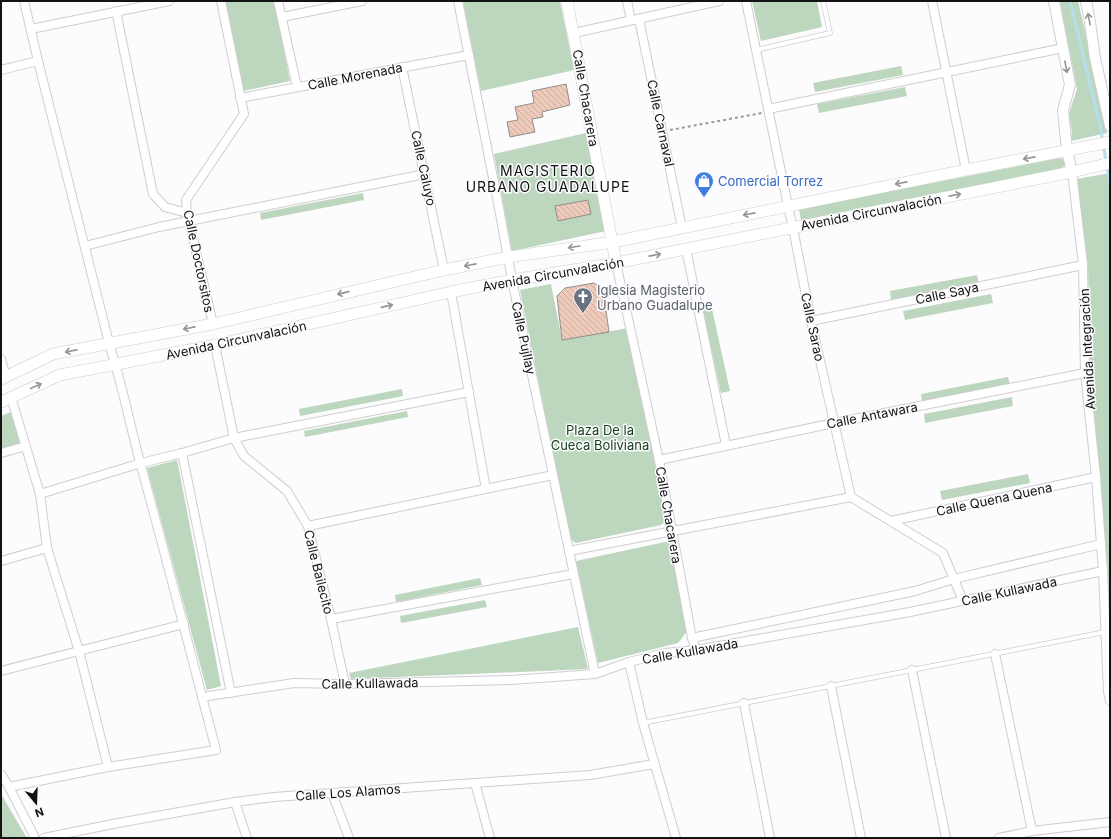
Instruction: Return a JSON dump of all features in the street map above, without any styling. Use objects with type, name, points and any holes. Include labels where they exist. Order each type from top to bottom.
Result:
[{"type":"main road","name":"Calle Chacarera","points":[[567,1],[616,263]]},
{"type":"main road","name":"Avenida Circunvalación","points":[[3,378],[53,354],[213,324],[444,270],[508,257],[613,242],[1104,143]]},
{"type":"main road","name":"Avenida Circunvalación","points":[[1,402],[60,376],[216,345],[451,292],[512,280],[616,263],[1106,164]]},
{"type":"street","points":[[9,787],[108,767],[216,750],[109,343],[24,1]]},
{"type":"street","points":[[31,30],[169,1]]},
{"type":"street","name":"Calle Doctorsitos","points":[[213,324],[187,213],[186,200],[244,114],[221,1]]},
{"type":"street","points":[[278,1],[296,87]]},
{"type":"street","points":[[282,17],[362,1]]},
{"type":"street","name":"Calle Pujllay","points":[[458,1],[512,280],[595,674]]},
{"type":"street","points":[[627,1],[631,20]]},
{"type":"street","points":[[574,33],[719,1]]},
{"type":"street","name":"Calle Sarao","points":[[746,1],[811,321],[851,497]]},
{"type":"street","points":[[932,1],[966,170]]},
{"type":"street","name":"Avenida Integración","points":[[1054,1],[1070,85],[1063,110],[1067,150],[1072,172],[1084,265],[1085,373],[1104,571],[1108,692],[1110,701]]},
{"type":"street","points":[[1086,1],[1095,58],[1110,126]]},
{"type":"street","points":[[116,11],[153,194],[165,207],[187,213]]},
{"type":"street","name":"Calle Carnaval","points":[[639,18],[682,228]]},
{"type":"street","points":[[768,110],[1063,48]]},
{"type":"street","name":"Calle Morenada","points":[[240,98],[469,55]]},
{"type":"street","points":[[1,70],[38,61]]},
{"type":"street","name":"Calle Caluyo","points":[[402,67],[444,270]]},
{"type":"street","points":[[85,246],[159,227],[425,174]]},
{"type":"street","points":[[686,249],[726,445]]},
{"type":"street","name":"Calle Chacarera","points":[[616,263],[659,460],[692,638],[696,650]]},
{"type":"street","name":"Calle Saya","points":[[811,321],[1084,265]]},
{"type":"street","points":[[451,292],[486,489]]},
{"type":"street","name":"Calle Bailecito","points":[[216,345],[234,438],[244,456],[287,491],[308,526],[345,684]]},
{"type":"street","points":[[1,359],[3,378]]},
{"type":"street","name":"Calle Antawara","points":[[659,460],[726,445],[1085,373]]},
{"type":"street","points":[[40,494],[141,463],[234,438],[469,392]]},
{"type":"street","points":[[11,397],[40,494],[47,548],[79,651],[108,767]]},
{"type":"street","points":[[1,453],[26,446]]},
{"type":"street","points":[[182,453],[231,693]]},
{"type":"street","points":[[308,526],[553,475]]},
{"type":"street","name":"Calle Quena Quena","points":[[891,521],[1096,477]]},
{"type":"street","points":[[569,551],[851,497],[943,553],[963,601]]},
{"type":"street","points":[[692,638],[915,591],[954,579],[1101,544]]},
{"type":"street","points":[[1,561],[47,548]]},
{"type":"street","name":"Calle Kullawada","points":[[202,697],[294,683],[345,684],[511,680],[595,674],[629,662],[665,652],[696,650],[910,612],[1104,571]]},
{"type":"street","points":[[331,619],[573,574]]},
{"type":"street","points":[[1,671],[184,624]]},
{"type":"street","points":[[995,654],[1032,831]]},
{"type":"street","points":[[629,662],[642,723],[676,838]]},
{"type":"street","points":[[912,670],[946,838]]},
{"type":"street","points":[[831,686],[861,838]]},
{"type":"street","points":[[744,703],[770,838]]},
{"type":"street","name":"Calle Los Alamos","points":[[44,838],[235,802],[274,797],[590,775],[654,764]]},
{"type":"street","points":[[1,774],[35,838]]},
{"type":"street","points":[[475,783],[490,838]]},
{"type":"street","points":[[332,793],[349,838]]},
{"type":"street","points":[[235,802],[247,838]]},
{"type":"street","points":[[999,838],[1032,831],[1110,822]]},
{"type":"lane","points":[[756,50],[830,33],[823,1]]},
{"type":"lane","points":[[642,723],[1107,631]]},
{"type":"path","points":[[662,132],[768,110]]},
{"type":"green space","points":[[225,1],[274,1],[290,81],[243,91]]},
{"type":"green space","points":[[463,1],[560,1],[574,70],[481,91]]},
{"type":"green space","points":[[752,1],[817,1],[822,27],[761,41]]},
{"type":"green space","points":[[1060,1],[1078,1],[1093,66],[1100,107],[1107,133],[1071,141],[1072,132],[1069,113],[1077,89]]},
{"type":"green space","points":[[901,66],[903,75],[815,92],[813,83]]},
{"type":"green space","points":[[905,87],[907,96],[819,113],[817,104]]},
{"type":"green space","points":[[586,133],[606,231],[512,251],[494,154]]},
{"type":"green space","points":[[1060,158],[1064,160],[1065,165],[1062,168],[801,221],[799,209]]},
{"type":"green space","points":[[1110,173],[1110,623],[1100,476],[1090,369],[1088,265],[1077,179]]},
{"type":"green space","points":[[363,193],[364,200],[261,220],[260,213]]},
{"type":"green space","points":[[977,275],[979,284],[891,300],[890,291]]},
{"type":"green space","name":"Plaza De la Cueca Boliviana","points":[[551,284],[562,340],[628,328],[666,521],[661,525],[576,543],[570,539],[520,290]]},
{"type":"green space","points":[[991,294],[993,303],[905,320],[903,311]]},
{"type":"green space","points":[[711,304],[730,391],[721,393],[702,306]]},
{"type":"green space","points":[[1008,377],[1010,386],[922,403],[921,394]]},
{"type":"green space","points":[[402,389],[403,396],[300,416],[299,409]]},
{"type":"green space","points":[[1012,397],[1013,406],[925,423],[924,414]]},
{"type":"green space","points":[[407,411],[408,417],[305,437],[304,431]]},
{"type":"green space","points":[[11,412],[20,444],[1,449],[1,416]]},
{"type":"green space","points":[[177,460],[221,686],[207,690],[147,468]]},
{"type":"green space","points":[[1028,474],[1030,483],[942,500],[940,491]]},
{"type":"green space","points":[[670,541],[688,630],[678,643],[598,663],[576,561]]},
{"type":"green space","points":[[480,578],[482,585],[396,602],[395,595]]},
{"type":"green space","points":[[485,600],[487,607],[401,623],[400,616]]},
{"type":"green space","points":[[578,627],[588,669],[351,679],[349,673]]},
{"type":"green space","points":[[1,794],[27,838],[1,838]]},
{"type":"building","points":[[566,84],[570,105],[542,112],[543,117],[532,119],[535,132],[510,137],[507,122],[518,120],[515,107],[534,103],[532,91]]},
{"type":"building","points":[[588,200],[591,214],[558,221],[555,206]]},
{"type":"building","name":"Iglesia Magisterio Urbano Guadalupe","points":[[594,283],[603,289],[609,332],[562,340],[557,296],[565,288]]},
{"type":"waterway","points":[[1070,1],[1100,125],[1106,161]]},
{"type":"waterway","points":[[1107,167],[1110,184]]},
{"type":"place","name":"Comercial Torrez","points":[[704,198]]},
{"type":"place","name":"Iglesia Magisterio Urbano Guadalupe","points":[[583,314]]},
{"type":"district","name":"MAGISTERIO URBANO GUADALUPE","points":[[548,178]]}]
